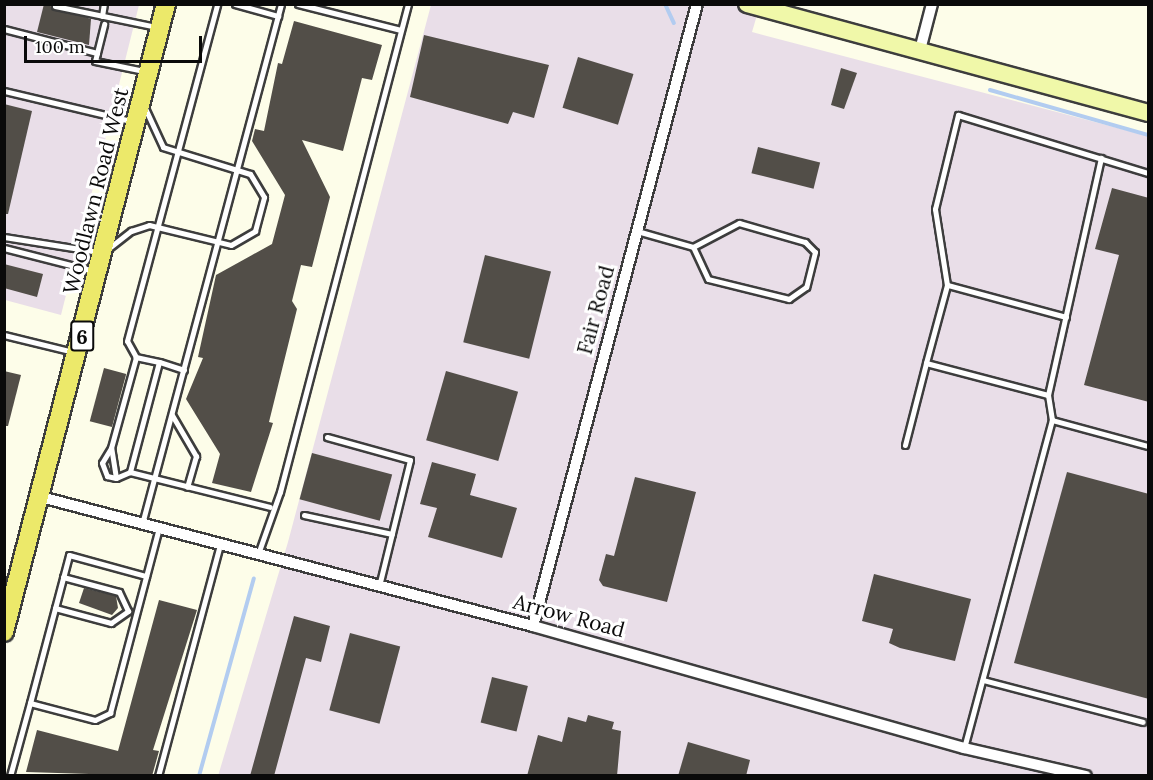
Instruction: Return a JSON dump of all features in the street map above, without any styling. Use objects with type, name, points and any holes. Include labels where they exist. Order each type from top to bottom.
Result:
[{"type":"main road","name":"Woodlawn Road West","points":[[4,632],[41,497],[166,4]]},
{"type":"main road","points":[[747,4],[1149,113]]},
{"type":"street","name":"Fair Road","points":[[533,626],[697,4]]},
{"type":"street","points":[[920,50],[932,4]]},
{"type":"street","name":"Arrow Road","points":[[41,497],[533,626],[964,748],[1086,776]]},
{"type":"lane","points":[[102,16],[104,4]]},
{"type":"lane","points":[[217,4],[128,341],[136,357],[111,448],[102,463],[107,476],[116,478],[130,472],[270,507]]},
{"type":"lane","points":[[235,4],[278,16]]},
{"type":"lane","points":[[142,524],[281,4]]},
{"type":"lane","points":[[298,4],[401,30]]},
{"type":"lane","points":[[258,554],[270,507],[280,492],[408,4]]},
{"type":"lane","points":[[55,6],[160,28]]},
{"type":"lane","points":[[104,24],[95,61],[149,72]]},
{"type":"lane","points":[[4,29],[97,53]]},
{"type":"lane","points":[[4,91],[137,122]]},
{"type":"lane","points":[[4,237],[103,254],[130,231],[158,226],[231,245],[255,231],[264,197],[250,174],[177,154],[163,147],[142,101]]},
{"type":"lane","points":[[905,445],[947,285],[935,209],[958,115],[1149,173]]},
{"type":"lane","points":[[964,748],[1052,420],[1048,395],[1101,158]]},
{"type":"lane","points":[[637,231],[693,247],[739,223],[805,242],[815,252],[806,287],[789,299],[708,279],[693,247]]},
{"type":"lane","points":[[4,248],[99,272]]},
{"type":"lane","points":[[947,285],[1066,317]]},
{"type":"lane","points":[[4,335],[78,353]]},
{"type":"lane","points":[[136,357],[183,370]]},
{"type":"lane","points":[[130,472],[159,362]]},
{"type":"lane","points":[[926,363],[1048,395]]},
{"type":"lane","points":[[172,414],[196,456],[187,487]]},
{"type":"lane","points":[[1052,420],[1149,446]]},
{"type":"lane","points":[[327,437],[410,460],[379,586]]},
{"type":"lane","points":[[111,448],[116,478]]},
{"type":"lane","points":[[304,515],[392,534]]},
{"type":"lane","points":[[30,703],[104,720],[159,528]]},
{"type":"lane","points":[[158,776],[220,544]]},
{"type":"lane","points":[[10,776],[69,555],[146,576]]},
{"type":"lane","points":[[55,608],[111,623],[128,611],[119,592],[63,577]]},
{"type":"lane","points":[[983,680],[1143,722]]},
{"type":"shaded area","points":[[4,5],[139,5],[61,315],[5,300]]},
{"type":"shaded area","points":[[431,5],[760,5],[752,32],[1148,136],[1148,775],[218,776],[288,542]]},
{"type":"building","points":[[44,4],[91,19],[89,45],[37,32]]},
{"type":"building","points":[[294,21],[382,45],[372,80],[362,78],[343,151],[302,140],[330,197],[312,267],[301,265],[292,301],[297,309],[269,422],[273,423],[251,492],[212,483],[220,454],[186,399],[203,358],[198,357],[216,275],[272,244],[285,195],[252,141],[255,129],[264,131],[278,63],[282,64]]},
{"type":"building","points":[[424,35],[549,65],[534,118],[513,112],[508,124],[410,97]]},
{"type":"building","points":[[578,57],[633,74],[618,125],[563,108]]},
{"type":"building","points":[[841,68],[857,73],[844,109],[831,105]]},
{"type":"building","points":[[4,104],[32,111],[8,214],[4,214]]},
{"type":"building","points":[[758,147],[820,162],[814,189],[751,173]]},
{"type":"building","points":[[1112,188],[1149,198],[1149,402],[1084,385],[1119,255],[1095,249]]},
{"type":"building","points":[[485,255],[551,271],[529,359],[463,342]]},
{"type":"building","points":[[4,264],[43,274],[37,297],[4,288]]},
{"type":"building","points":[[104,368],[126,374],[112,427],[90,421]]},
{"type":"building","points":[[4,371],[21,375],[8,426],[4,426]]},
{"type":"building","points":[[446,371],[518,392],[498,461],[426,440]]},
{"type":"building","points":[[312,453],[392,474],[380,521],[300,499]]},
{"type":"building","points":[[432,462],[476,474],[470,495],[517,508],[502,558],[428,537],[437,508],[420,504]]},
{"type":"building","points":[[1067,472],[1149,494],[1149,699],[1014,663]]},
{"type":"building","points":[[635,477],[696,492],[667,602],[603,586],[599,580],[606,554],[614,556]]},
{"type":"building","points":[[874,574],[971,599],[955,661],[900,648],[889,643],[893,629],[862,621]]},
{"type":"building","points":[[84,588],[116,596],[118,608],[112,615],[79,603]]},
{"type":"building","points":[[159,600],[197,610],[153,750],[159,751],[152,776],[26,772],[37,730],[118,751]]},
{"type":"building","points":[[294,616],[330,626],[321,662],[306,658],[274,776],[250,776]]},
{"type":"building","points":[[350,633],[400,646],[380,724],[329,710]]},
{"type":"building","points":[[492,677],[528,686],[517,732],[481,723]]},
{"type":"building","points":[[588,715],[614,722],[612,729],[621,731],[617,776],[527,776],[538,735],[562,742],[568,717],[586,722]]},
{"type":"building","points":[[688,742],[750,760],[746,776],[678,776]]},
{"type":"waterway","points":[[665,4],[674,23]]},
{"type":"waterway","points":[[990,90],[1148,135]]},
{"type":"waterway","points":[[199,776],[254,578]]}]
